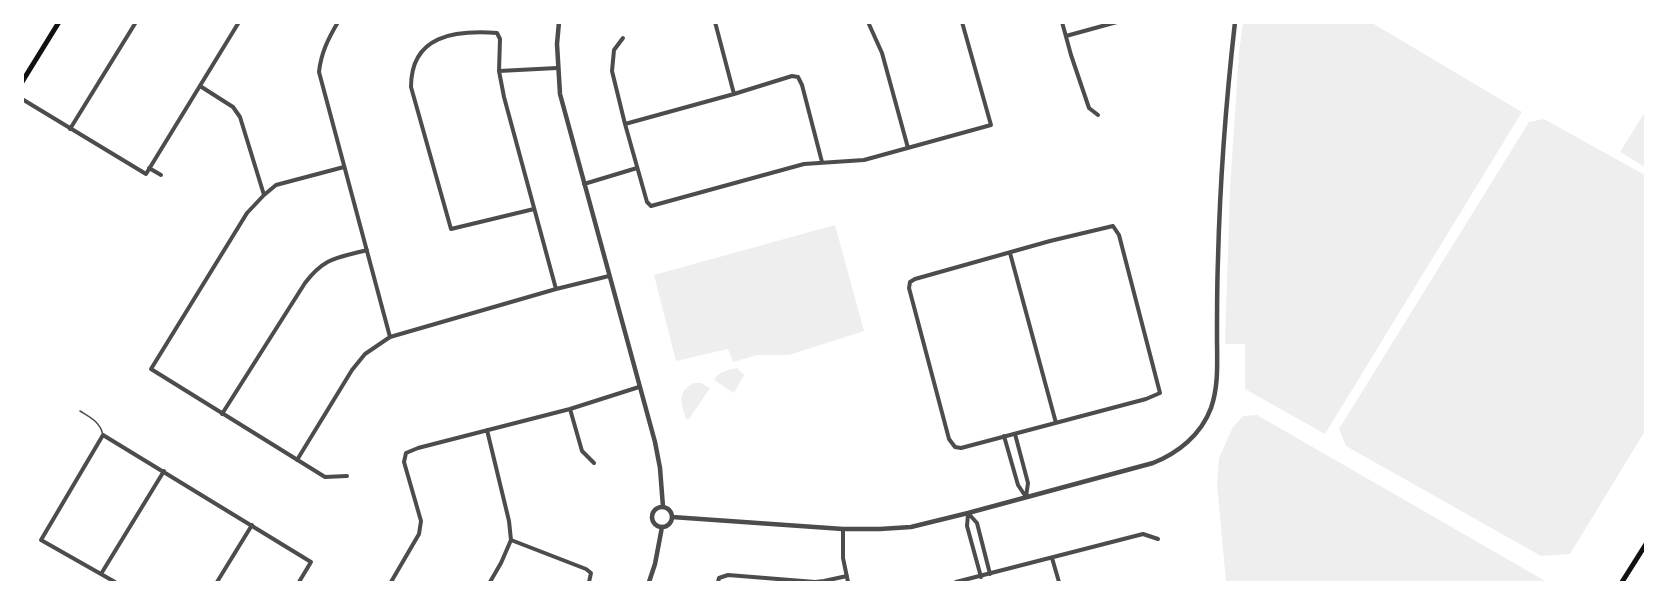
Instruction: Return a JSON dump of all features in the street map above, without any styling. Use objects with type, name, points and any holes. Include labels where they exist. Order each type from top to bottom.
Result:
[{"type":"main road","points":[[22,82],[59,22]]},
{"type":"main road","points":[[1622,582],[1646,544]]},
{"type":"street","points":[[70,129],[136,22]]},
{"type":"street","points":[[22,99],[146,174],[239,22]]},
{"type":"street","points":[[338,22],[327,39],[320,58],[319,72],[390,337]]},
{"type":"street","points":[[559,22],[556,44],[560,94],[657,452],[663,507]]},
{"type":"street","points":[[715,22],[734,94]]},
{"type":"street","points":[[868,22],[882,53],[908,148]]},
{"type":"street","points":[[623,38],[614,50],[612,71],[637,168],[647,202],[651,206],[804,164],[864,160],[991,125],[962,22]]},
{"type":"street","points":[[1062,22],[1089,108],[1098,115]]},
{"type":"street","points":[[1066,36],[1117,22]]},
{"type":"street","points":[[672,517],[843,529],[911,527],[1163,459],[1186,443],[1208,416],[1217,384],[1218,246],[1227,100],[1235,22]]},
{"type":"street","points":[[534,209],[451,229],[411,87],[411,77],[418,55],[433,41],[448,36],[485,32],[497,33],[500,39],[500,71],[504,97],[556,289]]},
{"type":"street","points":[[500,71],[557,68]]},
{"type":"street","points":[[625,124],[792,76],[798,77],[822,162]]},
{"type":"street","points":[[200,86],[233,107],[240,117],[264,195]]},
{"type":"street","points":[[344,167],[276,185],[264,195],[247,213],[152,369],[325,477],[347,476]]},
{"type":"street","points":[[149,168],[161,175]]},
{"type":"street","points":[[584,184],[637,168]]},
{"type":"street","points":[[1113,226],[1119,235],[1160,393],[1146,399],[1015,434],[961,448],[955,447],[949,439],[909,288],[910,282],[1010,253],[1113,226]]},
{"type":"street","points":[[222,414],[316,269],[328,260],[367,250]]},
{"type":"street","points":[[1010,253],[1056,423]]},
{"type":"street","points":[[297,460],[352,370],[365,354],[390,337],[609,276]]},
{"type":"street","points":[[391,582],[419,534],[420,521],[405,462],[406,453],[570,409],[639,387]]},
{"type":"street","points":[[570,409],[582,451],[594,463]]},
{"type":"street","points":[[487,430],[510,521],[511,540],[490,582]]},
{"type":"street","points":[[1015,434],[1028,483],[1026,497]]},
{"type":"street","points":[[115,582],[41,540],[103,435],[312,562],[299,582]]},
{"type":"street","points":[[1004,436],[1018,485],[1026,497]]},
{"type":"street","points":[[101,574],[164,471]]},
{"type":"street","points":[[663,507],[668,509],[672,517],[668,525],[662,527],[653,521],[656,509],[663,507]]},
{"type":"street","points":[[968,513],[977,523],[990,574]]},
{"type":"street","points":[[968,513],[967,526],[981,577]]},
{"type":"street","points":[[217,582],[252,525]]},
{"type":"street","points":[[649,582],[662,527]]},
{"type":"street","points":[[843,529],[843,558],[848,582]]},
{"type":"street","points":[[956,582],[1143,534],[1158,539]]},
{"type":"street","points":[[511,540],[586,569],[591,573],[589,582]]},
{"type":"street","points":[[972,545],[982,542]]},
{"type":"street","points":[[1053,558],[1059,582]]},
{"type":"street","points":[[718,582],[719,578],[728,576],[824,582],[847,576]]},
{"type":"lane","points":[[80,411],[96,421],[103,435]]},
{"type":"shaded area","points":[[1243,23],[1372,23],[1522,112],[1325,434],[1245,389],[1245,344],[1225,344],[1230,189]]},
{"type":"shaded area","points":[[1645,112],[1645,167],[1620,152]]},
{"type":"shaded area","points":[[1544,119],[1645,175],[1645,431],[1570,554],[1541,556],[1346,446],[1339,429],[1529,122]]},
{"type":"shaded area","points":[[835,225],[864,331],[789,355],[757,355],[733,362],[728,349],[676,361],[654,275]]},
{"type":"shaded area","points":[[737,368],[744,375],[734,393],[714,380],[721,373]]},
{"type":"shaded area","points":[[694,383],[701,383],[710,388],[689,419],[686,419],[681,398],[684,390]]},
{"type":"shaded area","points":[[1257,415],[1547,582],[1226,582],[1217,484],[1219,458],[1233,427],[1243,416]]}]
